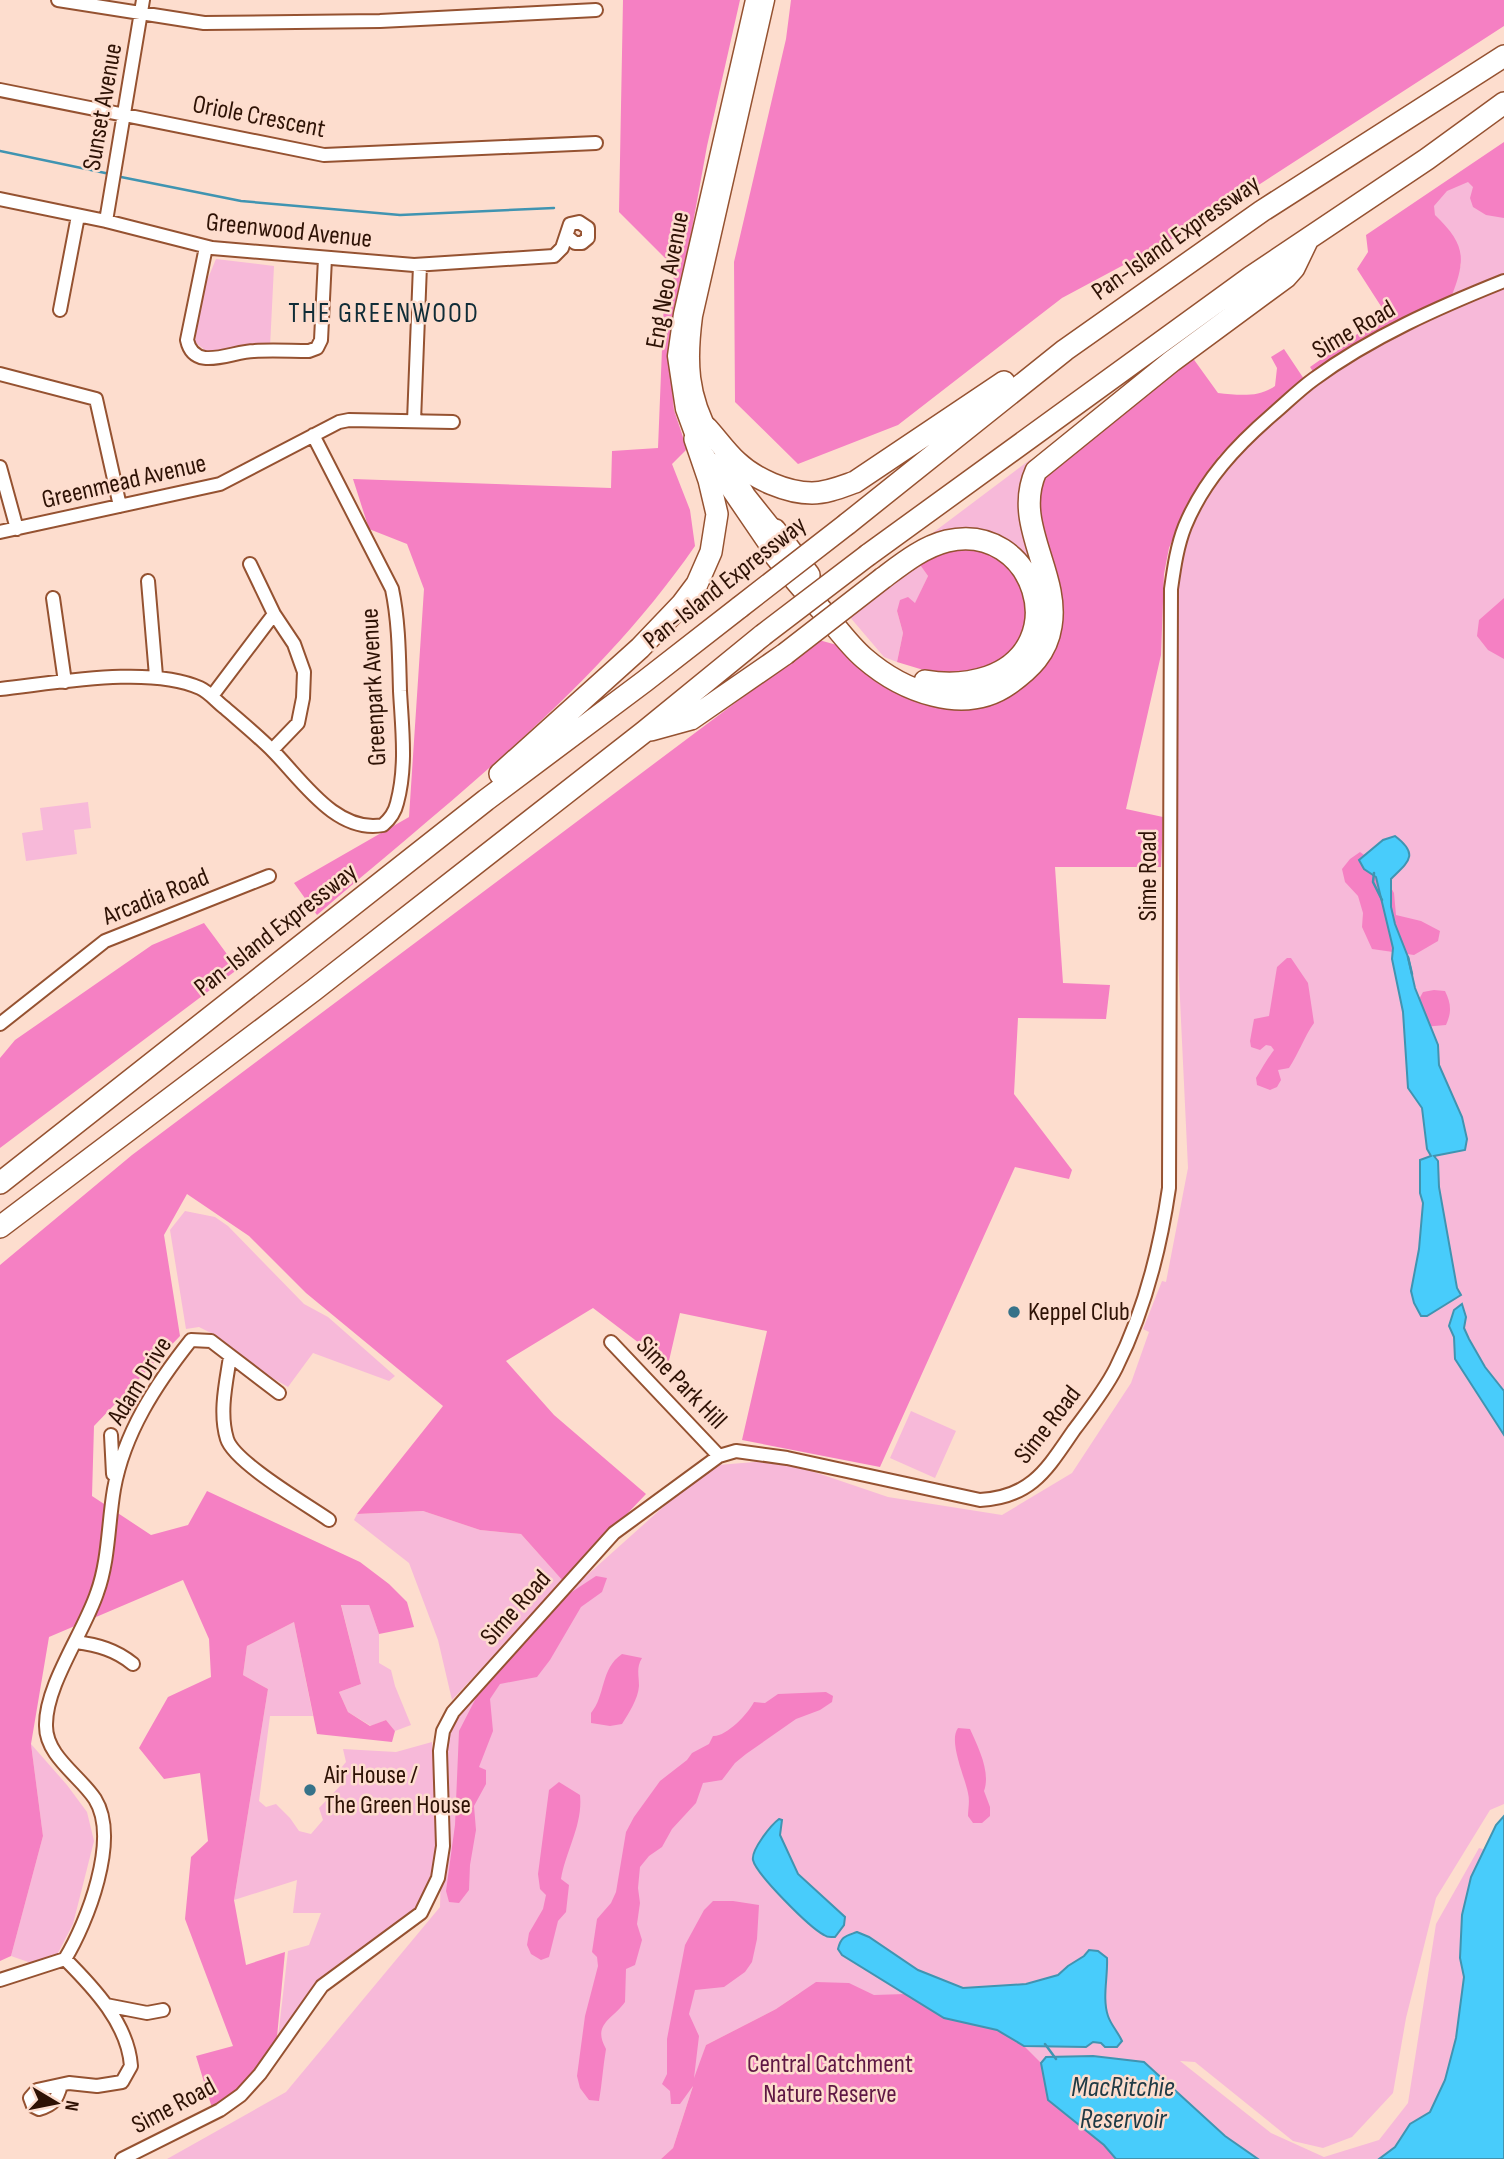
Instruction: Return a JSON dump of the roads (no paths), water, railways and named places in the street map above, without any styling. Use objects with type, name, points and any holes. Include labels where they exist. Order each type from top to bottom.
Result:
[{"type":"highway","name":"Pan-Island Expressway","points":[[0,1183],[486,800],[847,524],[1065,350],[1262,211],[1504,56]]},
{"type":"highway","points":[[0,1227],[314,990],[644,732],[763,635],[869,555],[1251,277],[1427,159],[1504,103]]},
{"type":"highway","points":[[772,539],[863,657],[894,679],[916,691],[956,700],[993,695],[1029,669],[1044,651],[1051,627],[1050,595],[1029,518],[1031,483],[1036,471],[1172,361],[1286,277],[1294,268],[1307,241]]},
{"type":"highway","points":[[701,433],[760,478],[786,488],[811,493],[833,490],[855,482],[1025,369],[1065,350]]},
{"type":"highway","points":[[486,800],[492,783],[500,774],[640,648],[682,604],[697,584],[711,552],[717,514],[701,433]]},
{"type":"highway","points":[[644,732],[691,719],[785,654],[883,578],[919,553],[946,541],[975,539],[995,545],[1014,559],[1032,583],[1036,599],[1033,636],[1024,654],[1013,664],[976,681],[937,683],[895,672],[881,664],[868,650],[841,618],[772,539]]},
{"type":"main road","name":"Eng Neo Avenue","points":[[754,0],[685,301],[676,356],[684,409],[747,495],[772,539]]},
{"type":"main road","name":"Eng Neo Avenue","points":[[701,433],[689,353],[694,316],[766,0]]},
{"type":"street","points":[[58,0],[142,7],[204,23],[380,21],[596,10]]},
{"type":"street","name":"Sunset Avenue","points":[[106,221],[142,7]]},
{"type":"street","name":"Oriole Crescent","points":[[0,90],[324,155],[596,144]]},
{"type":"street","name":"Greenwood Avenue","points":[[0,199],[106,221],[206,247],[420,265],[554,256],[568,237]]},
{"type":"street","points":[[60,310],[78,216]]},
{"type":"street","points":[[206,247],[187,340],[192,352],[211,359],[251,351],[309,351],[317,348],[321,340],[325,258]]},
{"type":"street","points":[[414,421],[420,265]]},
{"type":"street","name":"Sime Road","points":[[122,2159],[220,2110],[241,2095],[260,2074],[321,1986],[421,1913],[438,1878],[443,1846],[440,1751],[443,1731],[453,1712],[614,1533],[719,1456],[736,1451],[787,1458],[980,1500],[999,1499],[1018,1493],[1044,1472],[1101,1394],[1121,1357],[1154,1266],[1169,1188],[1171,589],[1184,527],[1207,483],[1224,461],[1255,429],[1313,380],[1364,346],[1504,281]]},
{"type":"street","points":[[0,374],[96,399],[120,506]]},
{"type":"street","name":"Greenmead Avenue","points":[[0,532],[219,484],[349,419],[453,422]]},
{"type":"street","name":"Greenpark Avenue","points":[[272,750],[314,795],[343,817],[363,824],[383,825],[389,820],[397,803],[403,764],[399,650],[392,589],[313,435]]},
{"type":"street","name":"Greenmead Avenue","points":[[0,467],[17,529]]},
{"type":"street","points":[[0,689],[65,682],[165,677],[200,688],[212,696],[272,750],[298,723],[304,672],[295,644],[274,614],[250,564]]},
{"type":"street","points":[[148,581],[156,677]]},
{"type":"street","points":[[53,598],[65,682]]},
{"type":"street","points":[[212,696],[274,614]]},
{"type":"street","name":"Arcadia Road","points":[[0,1024],[105,941],[269,876]]},
{"type":"street","name":"Adam Drive","points":[[65,1959],[86,1916],[105,1828],[95,1798],[59,1757],[48,1737],[46,1727],[54,1690],[99,1590],[106,1560],[114,1492],[125,1448],[141,1415],[165,1372],[191,1340],[211,1341],[230,1357]]},
{"type":"street","name":"Sime Park Hill","points":[[611,1342],[719,1456]]},
{"type":"street","points":[[279,1393],[230,1357],[223,1397],[227,1441],[246,1464],[329,1520]]},
{"type":"street","name":"Adam Drive","points":[[111,1435],[114,1492]]},
{"type":"street","points":[[76,1642],[106,1648],[121,1654],[133,1664]]},
{"type":"street","points":[[0,1980],[65,1959],[106,2005],[122,2033],[131,2057],[128,2075],[122,2082],[112,2085],[61,2085]]},
{"type":"street","points":[[106,2005],[147,2013],[163,2010]]},
{"type":"water","points":[[1395,836],[1407,848],[1409,858],[1391,879],[1391,907],[1395,924],[1408,957],[1415,988],[1438,1045],[1439,1065],[1462,1117],[1467,1139],[1465,1150],[1434,1156],[1438,1161],[1439,1187],[1457,1288],[1461,1295],[1427,1316],[1421,1316],[1411,1291],[1419,1249],[1423,1203],[1420,1193],[1420,1160],[1431,1156],[1427,1149],[1422,1108],[1408,1088],[1403,1012],[1392,959],[1393,948],[1376,877],[1364,869],[1359,860],[1383,840]]},
{"type":"water","points":[[1462,1304],[1466,1317],[1464,1328],[1469,1339],[1485,1367],[1504,1391],[1504,1435],[1455,1359],[1454,1337],[1449,1326],[1454,1310]]},
{"type":"water","points":[[1504,1816],[1504,2159],[1379,2159],[1395,2147],[1410,2124],[1430,2112],[1445,2080],[1456,2038],[1464,1977],[1460,1958],[1462,1915],[1471,1877],[1496,1825]]},
{"type":"water","points":[[779,1819],[782,1820],[780,1835],[798,1874],[845,1917],[844,1925],[835,1937],[825,1936],[817,1930],[773,1888],[756,1867],[753,1856],[758,1844]]},
{"type":"water","points":[[857,1932],[869,1937],[918,1970],[963,1988],[1026,1984],[1058,1975],[1089,1950],[1098,1951],[1107,1958],[1106,2009],[1122,2041],[1117,2047],[1105,2047],[1101,2043],[1093,2042],[1086,2047],[1024,2046],[997,2030],[944,2018],[842,1955],[838,1949],[842,1939]]},
{"type":"water","name":"MacRitchie Reservoir","points":[[1093,2056],[1144,2062],[1225,2136],[1258,2159],[1116,2159],[1104,2145],[1048,2100],[1041,2063],[1046,2057]]},
{"type":"waterway","points":[[0,151],[110,174]]},
{"type":"waterway","points":[[116,176],[241,201],[400,215],[554,208]]},
{"type":"waterway","points":[[1374,873],[1373,882],[1382,900]]},
{"type":"waterway","points":[[1408,957],[1412,974]]},
{"type":"waterway","points":[[1045,2044],[1056,2059]]},
{"type":"place","name":"Keppel Club","points":[[1014,1312]]},
{"type":"place","name":"Air House / The Green House","points":[[310,1790]]},
{"type":"district","name":"THE GREENWOOD","points":[[384,313]]},
{"type":"park label","name":"Central Catchment Nature Reserve","points":[[830,2079]]}]
